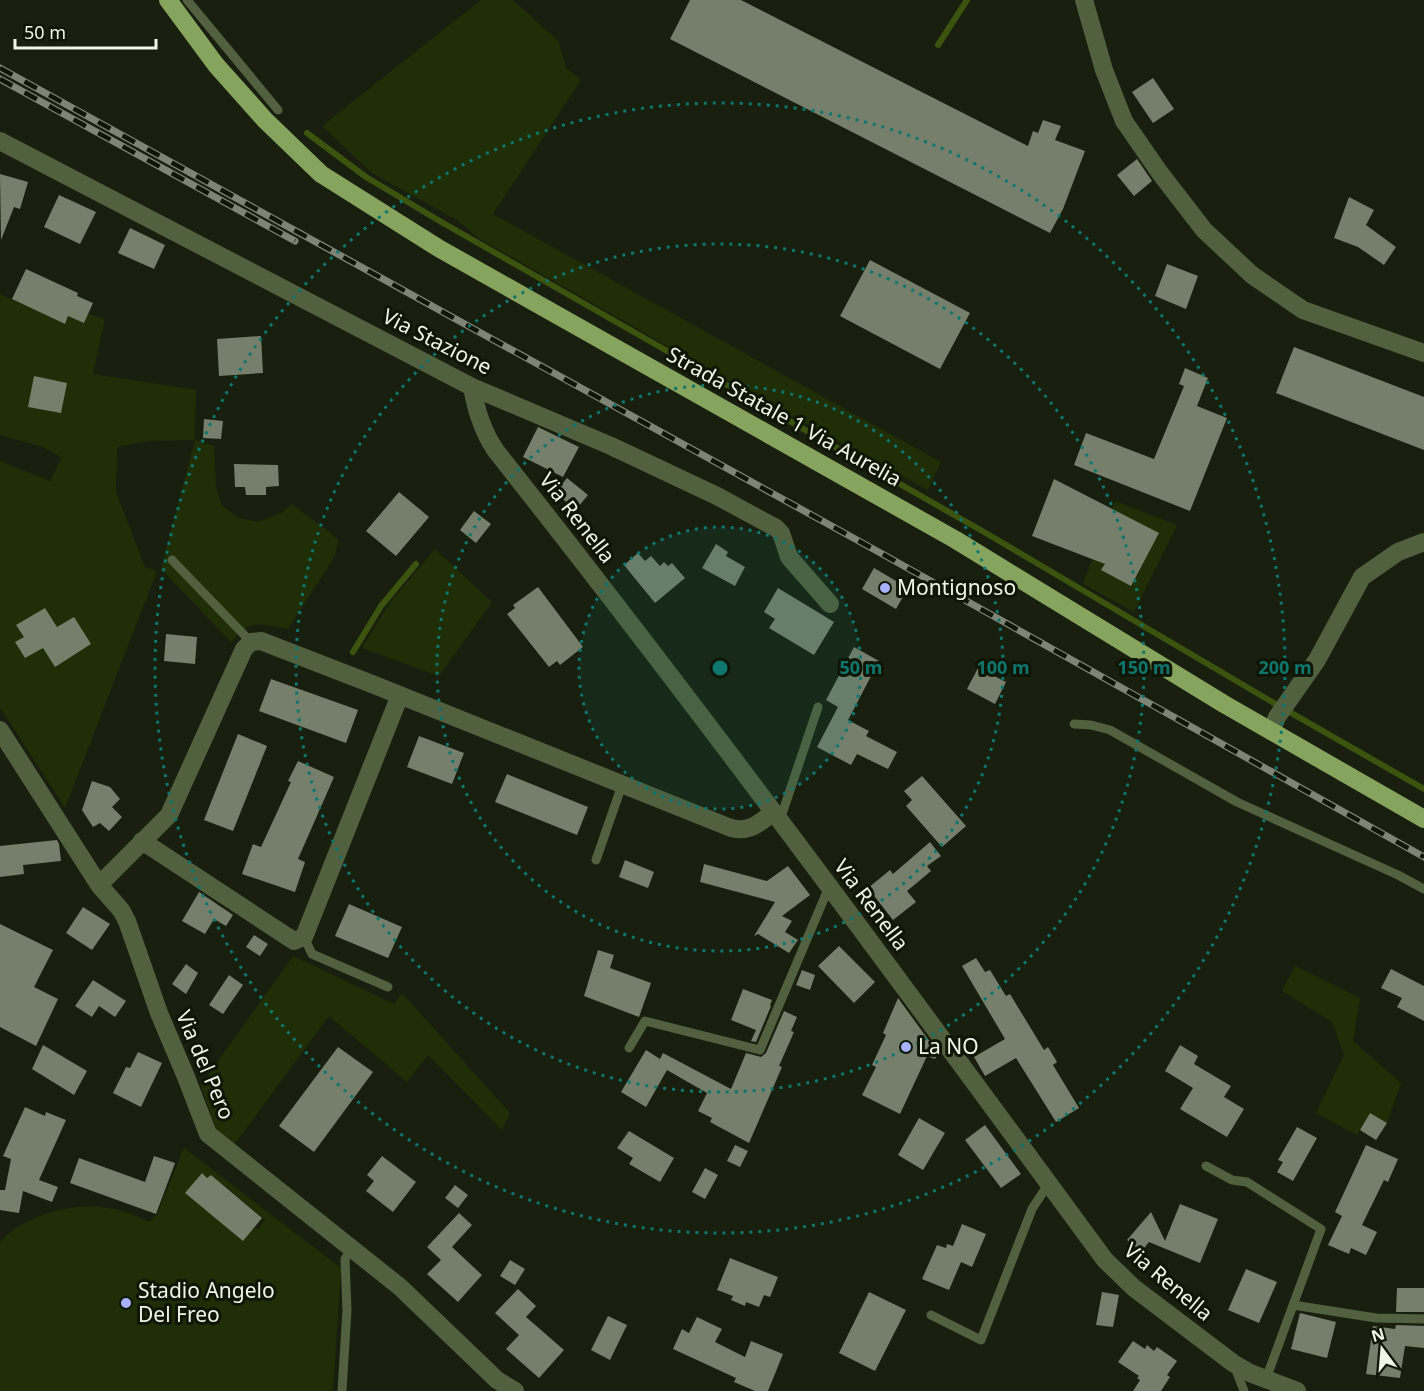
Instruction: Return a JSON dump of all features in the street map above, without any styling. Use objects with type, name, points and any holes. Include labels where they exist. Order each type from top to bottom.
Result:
[{"type":"main road","name":"Strada Statale 1 Via Aurelia","points":[[168,0],[223,73],[265,120],[321,174],[440,249],[956,540],[1274,724],[1424,819]]},
{"type":"street","points":[[1084,0],[1104,70],[1124,121],[1204,230],[1252,275],[1303,310],[1424,353]]},
{"type":"street","name":"Via Stazione","points":[[0,141],[472,387],[611,446],[717,496],[776,528],[781,533],[789,557],[830,604]]},
{"type":"street","name":"Via Renella","points":[[472,387],[485,436],[643,638],[676,685],[777,816],[1105,1260],[1134,1288],[1233,1363],[1297,1391]]},
{"type":"street","points":[[1274,724],[1289,698],[1317,660],[1362,577],[1398,552],[1424,542]]},
{"type":"street","points":[[99,885],[169,815],[244,649],[251,642],[261,641],[740,830],[750,830],[777,816]]},
{"type":"street","points":[[142,841],[294,941],[304,937],[400,695]]},
{"type":"street","name":"Via del Pero","points":[[0,729],[99,885],[121,910],[127,921],[159,1013],[208,1134],[400,1287],[497,1380],[515,1391]]},
{"type":"lane","points":[[187,0],[278,110]]},
{"type":"lane","points":[[172,560],[251,642]]},
{"type":"lane","points":[[777,816],[818,707]]},
{"type":"lane","points":[[1074,724],[1091,724],[1110,730],[1237,802],[1424,889]]},
{"type":"lane","points":[[596,860],[622,785]]},
{"type":"lane","points":[[629,1048],[645,1021],[760,1050],[829,887]]},
{"type":"lane","points":[[304,937],[312,954],[388,987]]},
{"type":"lane","points":[[1206,1166],[1232,1180],[1247,1182],[1321,1229],[1266,1379]]},
{"type":"lane","points":[[931,1315],[981,1340],[1032,1209],[1049,1183]]},
{"type":"lane","points":[[342,1391],[347,1310],[345,1259],[351,1249]]},
{"type":"lane","points":[[1293,1305],[1376,1318],[1424,1319]]},
{"type":"lane","points":[[1233,1363],[1244,1391]]},
{"type":"green space","points":[[481,0],[513,0],[559,42],[566,68],[581,80],[493,214],[941,462],[928,490],[769,404],[478,238],[457,220],[372,173],[322,126]]},
{"type":"green space","points":[[0,294],[64,323],[68,316],[84,323],[88,314],[105,319],[93,374],[196,390],[195,440],[147,441],[117,447],[116,492],[145,567],[157,571],[65,808],[0,707],[0,461],[50,481],[62,458],[43,447],[0,435]]},
{"type":"green space","points":[[195,440],[214,446],[216,488],[222,506],[239,518],[258,522],[281,513],[292,504],[338,539],[335,556],[288,629],[263,625],[251,626],[238,634],[231,642],[161,569]]},
{"type":"green space","points":[[1115,501],[1177,525],[1134,612],[1083,584]]},
{"type":"green space","points":[[435,549],[492,602],[439,676],[362,648],[390,602]]},
{"type":"green space","points":[[293,956],[394,1004],[402,993],[510,1113],[502,1130],[428,1055],[407,1082],[329,1016],[234,1145],[216,1130],[201,1085]]},
{"type":"green space","points":[[1295,966],[1360,998],[1353,1041],[1401,1083],[1387,1123],[1370,1113],[1357,1135],[1316,1113],[1344,1055],[1332,1022],[1282,991]]},
{"type":"green space","points":[[184,1148],[341,1268],[333,1391],[0,1391],[0,1242],[21,1225],[60,1210],[87,1207],[107,1208],[126,1212],[150,1222],[157,1214]],"holes":[[[201,1173],[207,1178],[211,1175],[265,1220],[258,1229],[210,1204],[205,1210],[188,1196],[198,1183],[196,1180]]]},
{"type":"building","points":[[690,0],[741,0],[1028,146],[1033,131],[1038,133],[1043,120],[1061,126],[1055,140],[1085,151],[1063,209],[1050,233],[670,39]]},
{"type":"building","points":[[1153,78],[1174,109],[1153,123],[1132,92]]},
{"type":"building","points":[[1137,159],[1152,181],[1134,196],[1117,175]]},
{"type":"building","points":[[0,174],[28,182],[20,209],[14,207],[1,240]]},
{"type":"building","points":[[59,195],[96,212],[80,244],[44,227]]},
{"type":"building","points":[[1349,197],[1374,210],[1366,225],[1396,247],[1384,265],[1358,247],[1334,238]]},
{"type":"building","points":[[130,228],[165,245],[154,269],[118,253]]},
{"type":"building","points":[[870,260],[970,313],[940,369],[840,316]]},
{"type":"building","points":[[1167,264],[1198,276],[1186,309],[1155,296]]},
{"type":"building","points":[[26,269],[78,293],[77,296],[93,303],[84,323],[68,316],[65,324],[12,299]]},
{"type":"building","points":[[261,336],[263,373],[219,376],[217,339]]},
{"type":"building","points":[[1294,347],[1424,397],[1424,450],[1276,393]]},
{"type":"building","points":[[1185,368],[1208,378],[1197,406],[1227,418],[1190,511],[1074,465],[1086,433],[1154,459],[1184,386],[1179,384]]},
{"type":"building","points":[[34,376],[67,383],[61,413],[28,407]]},
{"type":"building","points":[[204,419],[223,421],[221,439],[203,438]]},
{"type":"building","points":[[538,427],[579,447],[563,477],[523,457]]},
{"type":"building","points":[[234,464],[278,465],[279,486],[266,487],[266,495],[246,495],[245,487],[235,487]]},
{"type":"building","points":[[567,478],[588,495],[578,507],[571,501],[569,504],[555,493]]},
{"type":"building","points":[[1054,479],[1159,533],[1131,586],[1101,570],[1105,564],[1032,536]]},
{"type":"building","points":[[399,492],[429,517],[396,556],[366,531]]},
{"type":"building","points":[[474,511],[491,524],[476,543],[460,530]]},
{"type":"building","points":[[716,544],[728,552],[726,556],[745,567],[735,586],[702,568]]},
{"type":"building","points":[[638,553],[645,561],[651,556],[660,566],[664,562],[668,566],[672,563],[685,578],[655,603],[624,565]]},
{"type":"building","name":"Montignoso","points":[[874,568],[908,588],[896,609],[862,589]]},
{"type":"building","points":[[538,587],[583,647],[560,665],[557,661],[549,667],[507,614],[515,608],[513,605]]},
{"type":"building","points":[[778,588],[834,622],[814,655],[769,628],[775,619],[764,612]]},
{"type":"building","points":[[45,608],[57,627],[74,617],[91,644],[55,667],[43,648],[25,658],[15,642],[24,637],[16,625]]},
{"type":"building","points":[[166,634],[197,637],[195,664],[164,661]]},
{"type":"building","points":[[854,647],[879,661],[848,720],[869,731],[866,736],[897,752],[888,769],[857,754],[851,765],[817,747],[838,707],[826,700]]},
{"type":"building","points":[[978,668],[1006,682],[995,704],[967,689]]},
{"type":"building","points":[[271,679],[358,710],[346,743],[259,711]]},
{"type":"building","points":[[238,734],[267,746],[233,831],[204,820]]},
{"type":"building","points":[[419,736],[464,753],[452,784],[407,767]]},
{"type":"building","points":[[298,761],[334,777],[298,859],[305,862],[295,892],[242,874],[253,844],[261,847],[291,782],[288,781]]},
{"type":"building","points":[[507,774],[588,807],[577,835],[495,802]]},
{"type":"building","points":[[922,776],[966,826],[942,847],[906,806],[912,800],[904,791]]},
{"type":"building","points":[[92,781],[110,787],[120,799],[112,807],[122,817],[109,831],[100,823],[93,827],[82,810]]},
{"type":"building","points":[[57,840],[61,861],[23,865],[24,874],[0,877],[0,846]]},
{"type":"building","points":[[930,842],[941,856],[927,866],[931,871],[907,891],[916,902],[893,920],[868,888],[890,870],[893,874]]},
{"type":"building","points":[[625,860],[654,872],[648,888],[619,877]]},
{"type":"building","points":[[704,864],[767,881],[788,866],[810,895],[782,916],[792,921],[785,932],[798,940],[789,953],[758,934],[754,936],[775,902],[700,882]]},
{"type":"building","points":[[199,892],[233,915],[226,926],[214,919],[205,934],[182,921]]},
{"type":"building","points":[[349,904],[402,927],[388,958],[335,936]]},
{"type":"building","points":[[83,907],[110,924],[92,950],[66,933]]},
{"type":"building","points":[[0,924],[53,950],[34,987],[58,999],[36,1046],[0,1027]]},
{"type":"building","points":[[254,935],[268,944],[260,956],[246,947]]},
{"type":"building","points":[[839,946],[875,982],[854,1003],[818,966]]},
{"type":"building","points":[[598,950],[614,955],[610,968],[651,983],[639,1017],[584,996]]},
{"type":"building","points":[[976,958],[985,972],[990,970],[1006,996],[1010,994],[1044,1050],[1048,1047],[1057,1062],[1053,1065],[1079,1108],[1056,1122],[1016,1058],[985,1076],[974,1057],[1005,1039],[962,966]]},
{"type":"building","points":[[186,964],[198,973],[186,994],[172,984]]},
{"type":"building","points":[[1391,969],[1424,986],[1424,1021],[1397,1007],[1402,998],[1381,988]]},
{"type":"building","points":[[802,970],[815,975],[810,990],[796,985]]},
{"type":"building","points":[[229,975],[243,985],[223,1014],[209,1005]]},
{"type":"building","points":[[93,980],[126,1001],[115,1017],[99,1006],[92,1017],[75,1006]]},
{"type":"building","points":[[743,989],[772,1000],[756,1042],[751,1041],[756,1030],[731,1020]]},
{"type":"building","points":[[898,998],[938,1053],[935,1059],[927,1056],[900,1114],[862,1095],[876,1067],[872,1065],[886,1035],[883,1033]]},
{"type":"building","points":[[784,1011],[797,1017],[791,1031],[794,1032],[779,1066],[782,1067],[749,1143],[710,1122],[712,1118],[698,1111],[707,1093],[667,1070],[646,1107],[621,1092],[646,1050],[660,1059],[663,1053],[731,1089],[746,1053],[761,1057],[766,1053]]},
{"type":"building","points":[[43,1045],[87,1071],[74,1095],[32,1069]]},
{"type":"building","points":[[1180,1045],[1198,1056],[1194,1064],[1231,1086],[1224,1097],[1244,1109],[1227,1137],[1180,1109],[1193,1088],[1165,1071]]},
{"type":"building","points":[[338,1047],[373,1072],[314,1152],[279,1126]]},
{"type":"building","points":[[138,1052],[162,1063],[141,1107],[113,1093],[126,1067],[130,1068]]},
{"type":"building","points":[[25,1107],[45,1116],[46,1112],[66,1120],[39,1180],[58,1187],[52,1202],[23,1191],[19,1213],[0,1210],[0,1190],[5,1190],[11,1159],[3,1156]]},
{"type":"building","points":[[1370,1113],[1387,1123],[1376,1140],[1360,1130]]},
{"type":"building","points":[[919,1118],[945,1133],[923,1170],[898,1155]]},
{"type":"building","points":[[985,1125],[1021,1174],[1001,1188],[965,1140]]},
{"type":"building","points":[[1297,1127],[1317,1138],[1293,1181],[1277,1172],[1283,1162],[1278,1160]]},
{"type":"building","points":[[629,1131],[674,1158],[660,1182],[629,1164],[633,1158],[617,1148]]},
{"type":"building","points":[[735,1145],[748,1151],[740,1167],[727,1161]]},
{"type":"building","points":[[1366,1145],[1398,1159],[1388,1182],[1384,1180],[1362,1225],[1377,1232],[1366,1255],[1351,1248],[1349,1254],[1328,1245],[1342,1216],[1335,1212]]},
{"type":"building","points":[[154,1156],[175,1163],[156,1214],[70,1183],[79,1158],[145,1182]]},
{"type":"building","points":[[382,1156],[416,1182],[393,1212],[366,1191],[374,1181],[367,1175]]},
{"type":"building","points":[[705,1168],[718,1175],[705,1199],[692,1192]]},
{"type":"building","points":[[202,1173],[207,1178],[211,1175],[262,1218],[243,1241],[185,1193]]},
{"type":"building","points":[[455,1185],[468,1195],[458,1208],[445,1198]]},
{"type":"building","points":[[1180,1204],[1218,1219],[1200,1263],[1149,1242],[1141,1252],[1127,1240],[1151,1212],[1165,1241]]},
{"type":"building","points":[[459,1213],[472,1225],[452,1247],[482,1275],[458,1302],[427,1274],[441,1260],[427,1247]]},
{"type":"building","points":[[962,1224],[986,1234],[972,1267],[961,1262],[949,1290],[922,1279],[937,1245],[946,1248],[947,1244],[953,1246]]},
{"type":"building","points":[[730,1258],[778,1277],[770,1297],[764,1295],[759,1307],[746,1302],[745,1306],[731,1300],[733,1296],[717,1290]]},
{"type":"building","points":[[510,1260],[525,1269],[515,1285],[500,1276]]},
{"type":"building","points":[[1246,1269],[1277,1282],[1259,1323],[1228,1310]]},
{"type":"building","points":[[1397,1288],[1424,1288],[1424,1312],[1396,1312]]},
{"type":"building","points":[[518,1289],[536,1306],[526,1317],[564,1350],[539,1378],[506,1349],[519,1335],[495,1313]]},
{"type":"building","points":[[869,1292],[906,1310],[875,1371],[839,1353]]},
{"type":"building","points":[[1102,1292],[1119,1295],[1113,1327],[1096,1325]]},
{"type":"building","points":[[1300,1313],[1336,1322],[1327,1358],[1291,1349]]},
{"type":"building","points":[[608,1316],[627,1325],[610,1360],[591,1350]]},
{"type":"building","points":[[697,1317],[722,1329],[715,1342],[745,1357],[751,1341],[783,1354],[768,1391],[755,1391],[734,1382],[736,1378],[673,1349],[682,1329],[689,1333]]},
{"type":"building","points":[[1396,1325],[1424,1326],[1424,1348],[1405,1346],[1400,1378],[1366,1374],[1373,1326],[1395,1329]]},
{"type":"building","points":[[1133,1341],[1145,1349],[1147,1345],[1154,1351],[1157,1347],[1177,1361],[1167,1375],[1170,1377],[1161,1391],[1133,1391],[1140,1380],[1137,1378],[1139,1376],[1118,1362]]},
{"type":"waterway","points":[[938,45],[967,0]]},
{"type":"waterway","points":[[307,133],[366,177],[443,223],[984,532],[1424,789]]},
{"type":"waterway","points":[[353,652],[381,606],[416,564]]},
{"type":"railway","points":[[0,68],[886,556],[1424,857]]},
{"type":"railway","points":[[0,79],[295,241]]},
{"type":"place","name":"Montignoso","points":[[885,588]]},
{"type":"place","name":"La NO","points":[[906,1047]]},
{"type":"place","name":"Stadio Angelo Del Freo","points":[[126,1303]]}]
